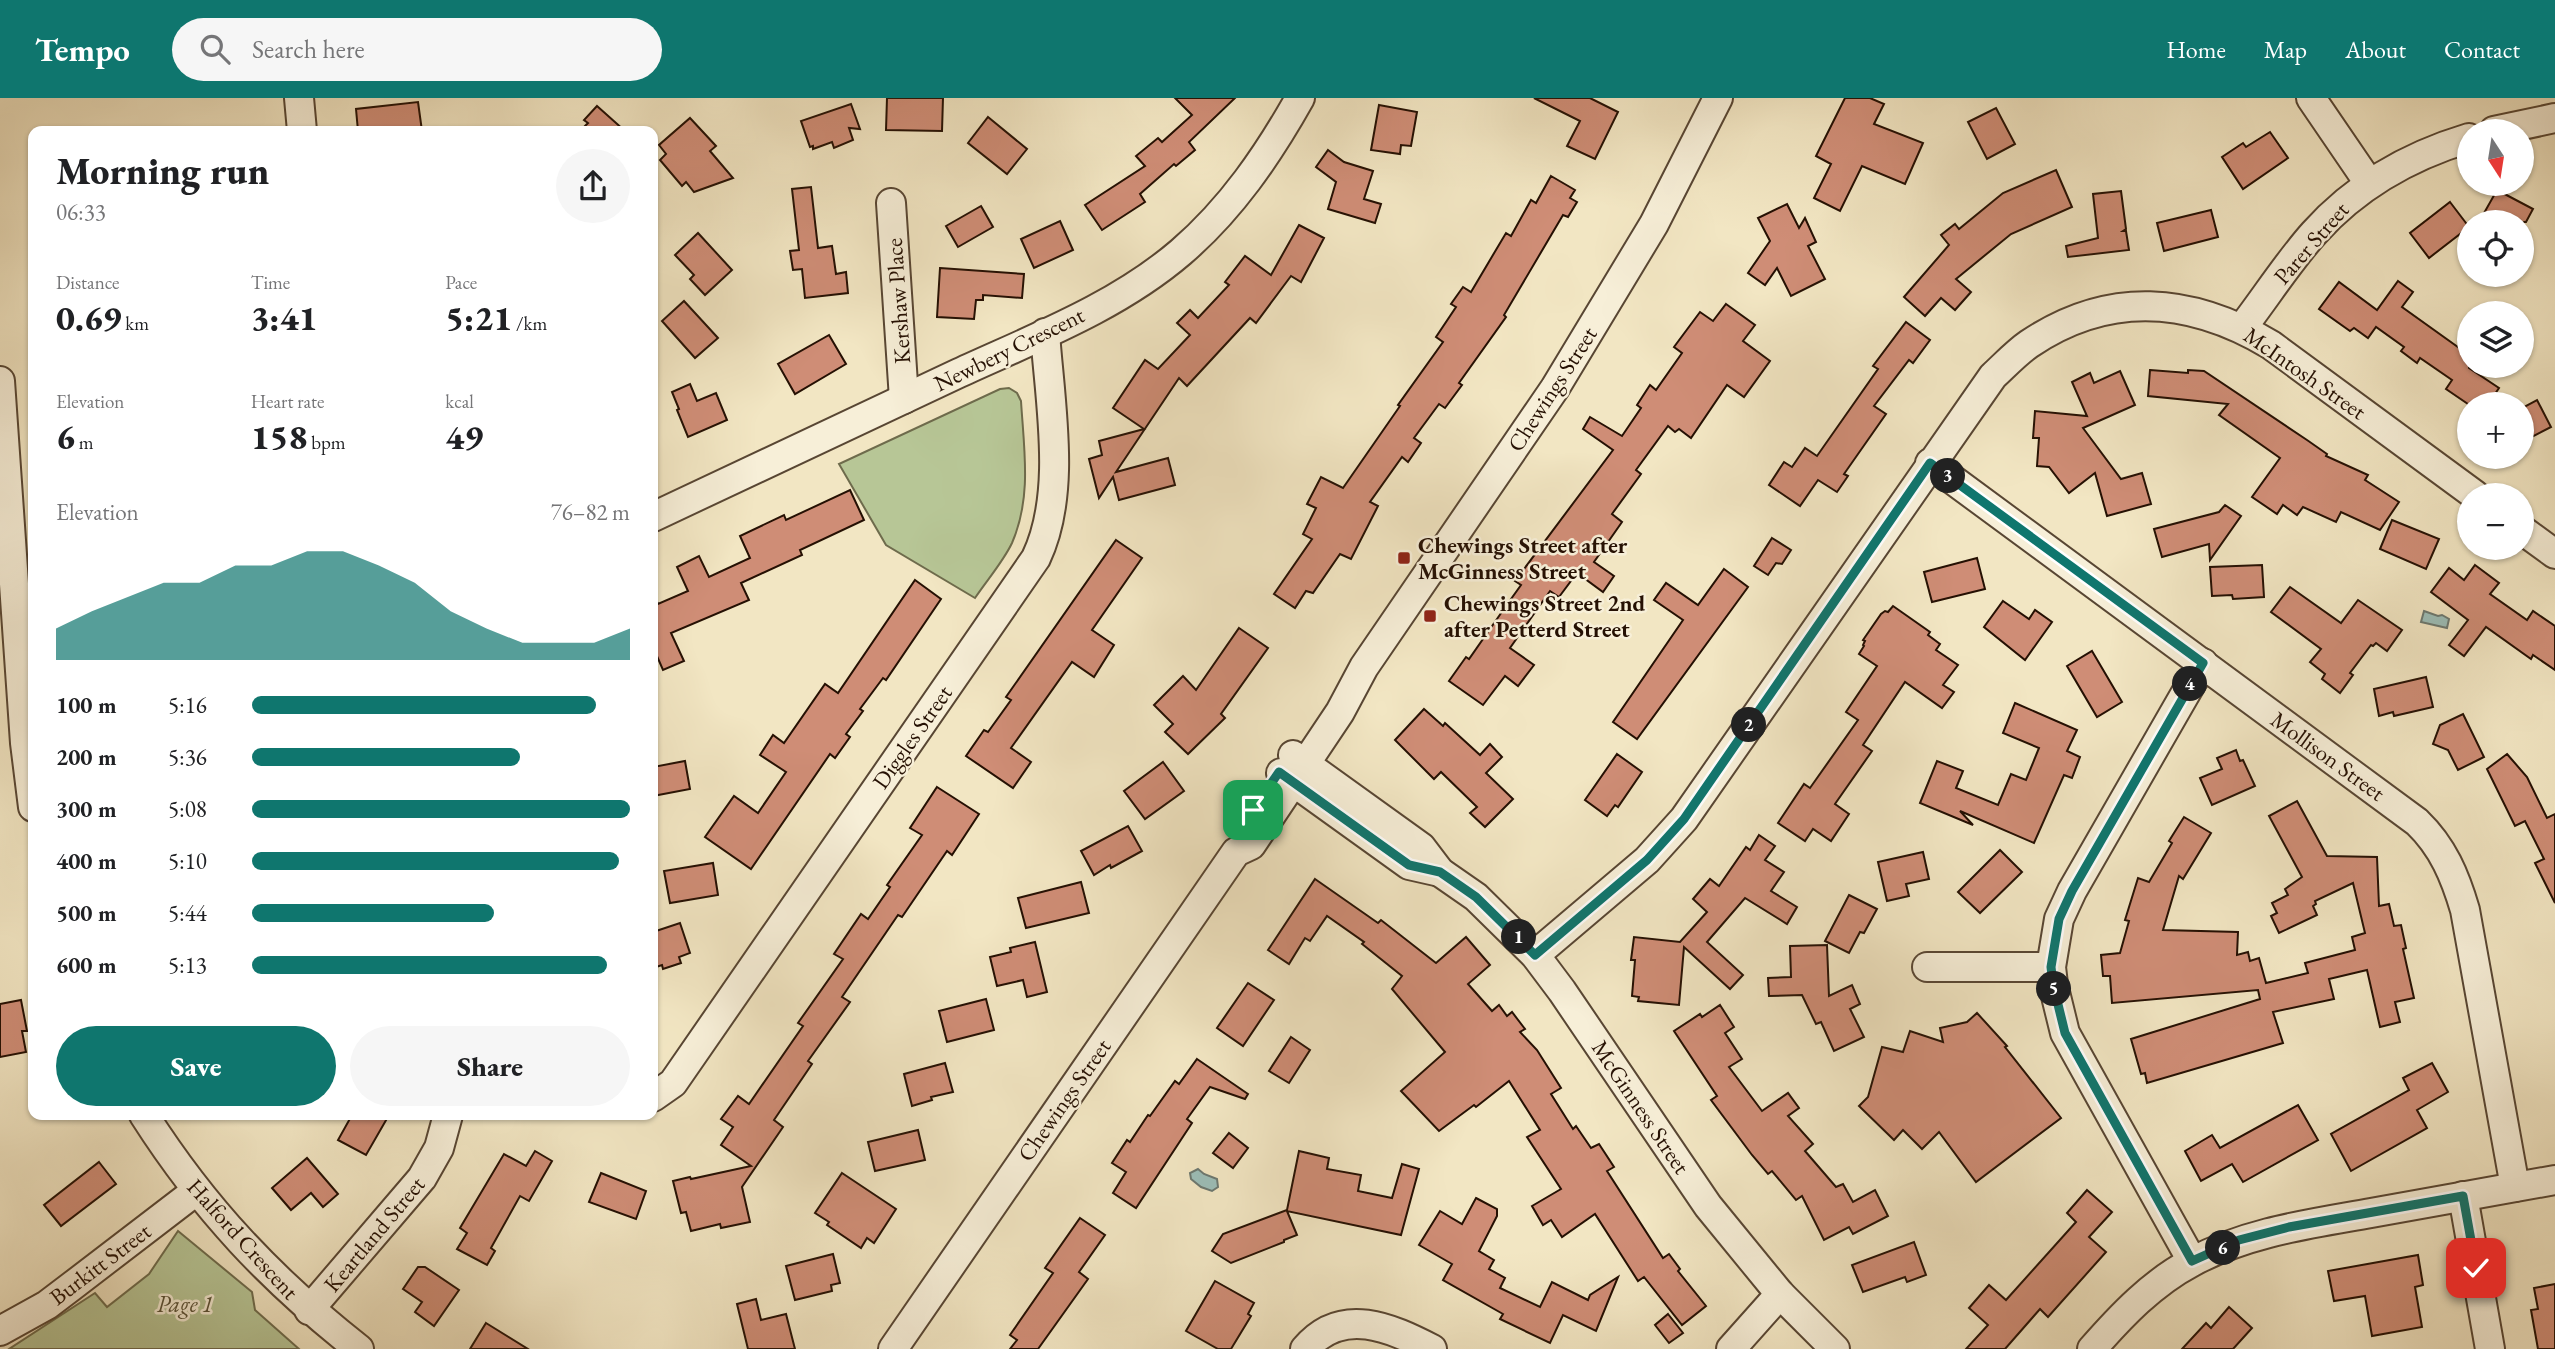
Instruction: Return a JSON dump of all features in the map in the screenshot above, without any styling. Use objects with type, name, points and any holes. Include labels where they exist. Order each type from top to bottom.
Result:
[{"type":"street","points":[[299,98],[302,126]]},
{"type":"street","name":"Newbery Crescent","points":[[658,515],[1125,293],[1181,252],[1231,202],[1274,144],[1300,98]]},
{"type":"street","name":"Chewings Street","points":[[892,1349],[1236,852],[1251,845],[1327,701],[1364,667],[1555,388],[1654,224],[1718,98]]},
{"type":"street","points":[[2311,98],[2370,183]]},
{"type":"street","points":[[2534,122],[2555,118]]},
{"type":"street","name":"Parer Street","points":[[2242,328],[2313,233],[2350,198],[2412,158],[2457,142]]},
{"type":"street","name":"Kershaw Place","points":[[891,203],[904,399]]},
{"type":"street","name":"McIntosh Street","points":[[1535,955],[1647,860],[1684,819],[1993,376],[2027,345],[2066,323],[2109,309],[2154,306],[2198,312],[2242,328],[2271,345],[2458,483]]},
{"type":"street","name":"Diggles Street","points":[[658,1094],[673,1083],[1036,558],[1053,509],[1055,478],[1045,333]]},
{"type":"street","points":[[0,381],[9,650],[28,767]]},
{"type":"street","name":"Mollison Street","points":[[1930,463],[2429,833],[2448,861],[2465,910],[2515,1187]]},
{"type":"street","points":[[2534,539],[2555,554]]},
{"type":"street","points":[[2192,1261],[2065,1033],[2051,967],[2059,919],[2072,891],[2203,663]]},
{"type":"street","name":"McGinness Street","points":[[1292,768],[1409,865],[1440,872],[1476,897],[1535,955],[1708,1206],[1780,1294],[1835,1349]]},
{"type":"street","points":[[1927,967],[2051,967]]},
{"type":"street","name":"Halford Crescent","points":[[147,1120],[196,1191],[260,1263],[309,1310],[359,1349]]},
{"type":"street","name":"Keartland Street","points":[[309,1310],[422,1178],[439,1149],[447,1120]]},
{"type":"street","points":[[2092,1349],[2129,1308],[2170,1275],[2192,1261],[2239,1240],[2289,1227],[2555,1180]]},
{"type":"street","name":"Burkitt Street","points":[[0,1331],[47,1305],[196,1191]]},
{"type":"street","points":[[2463,1196],[2490,1349]]},
{"type":"street","points":[[1731,1349],[1780,1294]]},
{"type":"street","points":[[1305,1349],[1330,1330],[1343,1325],[1370,1323],[1397,1331],[1432,1349]]},
{"type":"green space","points":[[1009,388],[1017,393],[1021,401],[1025,455],[1022,508],[1012,543],[975,598],[886,545],[839,464],[1000,389]]},
{"type":"green space","name":"Page 1","points":[[178,1231],[252,1292],[255,1310],[299,1349],[9,1349],[95,1293],[107,1307],[149,1274]]},
{"type":"water","points":[[2424,611],[2449,619],[2447,628],[2421,622]]},
{"type":"water","points":[[1198,1169],[1217,1179],[1218,1187],[1212,1191],[1191,1179],[1190,1173]]},
{"type":"building","points":[[887,98],[943,98],[942,131],[886,130]]},
{"type":"building","points":[[1175,98],[1235,98],[1189,142],[1195,150],[1176,166],[1174,164],[1140,194],[1145,202],[1102,230],[1085,205],[1145,166],[1136,156],[1158,138],[1162,142],[1192,115]]},
{"type":"building","points":[[1534,98],[1590,98],[1618,112],[1595,159],[1567,146],[1580,121]]},
{"type":"building","points":[[1845,98],[1870,98],[1884,104],[1874,124],[1923,143],[1905,184],[1862,166],[1840,211],[1814,198],[1831,164],[1816,156]]},
{"type":"building","points":[[418,102],[421,126],[358,126],[356,109]]},
{"type":"building","points":[[851,104],[860,129],[849,128],[853,140],[834,148],[832,142],[813,149],[813,146],[810,147],[801,121]]},
{"type":"building","points":[[1379,105],[1417,112],[1411,146],[1401,145],[1400,154],[1371,150]]},
{"type":"building","points":[[597,106],[619,126],[585,126],[588,123],[584,120]]},
{"type":"building","points":[[1996,108],[2015,144],[1987,159],[1968,122]]},
{"type":"building","points":[[988,117],[1027,149],[1007,174],[968,143]]},
{"type":"building","points":[[690,118],[716,146],[710,151],[733,178],[694,192],[686,182],[682,186],[660,160],[666,154],[659,145]]},
{"type":"building","points":[[2270,132],[2288,158],[2243,189],[2222,157],[2243,143],[2246,147]]},
{"type":"building","points":[[1328,150],[1344,162],[1373,171],[1364,199],[1381,204],[1375,223],[1328,209],[1336,182],[1316,167]]},
{"type":"building","points":[[2056,170],[2072,207],[2011,234],[1956,279],[1971,292],[1955,310],[1941,298],[1925,316],[1904,297],[1949,245],[1941,235],[1955,224],[1959,229],[2003,193]]},
{"type":"building","points":[[1551,176],[1575,190],[1570,198],[1577,202],[1568,217],[1563,215],[1504,315],[1506,317],[1459,383],[1462,385],[1445,408],[1439,404],[1414,438],[1421,443],[1408,462],[1402,457],[1370,502],[1378,506],[1351,559],[1340,554],[1313,593],[1306,591],[1295,608],[1274,594],[1312,539],[1303,534],[1316,508],[1307,504],[1321,477],[1343,488],[1443,342],[1436,337],[1456,307],[1451,304],[1463,287],[1471,292],[1506,233],[1511,236],[1531,200],[1536,203]]},
{"type":"building","points":[[811,187],[818,248],[832,246],[836,274],[846,272],[848,293],[805,298],[802,269],[793,270],[790,251],[799,250],[792,189]]},
{"type":"building","points":[[2121,191],[2126,229],[2123,231],[2126,231],[2129,250],[2068,257],[2066,246],[2098,238],[2093,194]]},
{"type":"building","points":[[2494,196],[2508,196],[2533,209],[2532,210],[2486,210]]},
{"type":"building","points":[[2450,202],[2457,211],[2457,236],[2429,258],[2410,233]]},
{"type":"building","points":[[1787,204],[1799,228],[1805,218],[1816,242],[1808,246],[1825,279],[1791,296],[1777,268],[1765,285],[1748,273],[1770,241],[1758,218]]},
{"type":"building","points":[[981,206],[993,227],[958,247],[946,226]]},
{"type":"building","points":[[2211,210],[2218,237],[2164,251],[2157,223]]},
{"type":"building","points":[[1060,221],[1073,250],[1034,268],[1021,239]]},
{"type":"building","points":[[1299,225],[1324,238],[1301,282],[1291,276],[1256,323],[1250,318],[1187,386],[1179,378],[1116,472],[1168,458],[1175,485],[1119,500],[1113,477],[1099,498],[1089,459],[1102,455],[1099,441],[1144,429],[1113,408],[1145,360],[1158,369],[1190,335],[1177,323],[1190,310],[1198,318],[1229,285],[1225,282],[1245,256],[1271,275]]},
{"type":"building","points":[[698,233],[732,270],[705,295],[690,279],[694,275],[675,255]]},
{"type":"building","points":[[940,268],[1024,274],[1022,298],[983,295],[983,300],[976,300],[974,319],[937,317]]},
{"type":"building","points":[[2398,281],[2413,292],[2402,307],[2457,346],[2457,378],[2484,378],[2499,388],[2496,392],[2457,392],[2457,396],[2446,389],[2452,380],[2420,358],[2417,363],[2401,351],[2404,347],[2376,327],[2368,338],[2354,328],[2350,331],[2319,309],[2339,282],[2377,310]]},
{"type":"building","points":[[684,301],[718,338],[695,358],[662,321]]},
{"type":"building","points":[[1726,304],[1755,325],[1743,341],[1770,361],[1744,397],[1727,385],[1691,438],[1679,429],[1675,432],[1668,426],[1636,470],[1641,474],[1612,514],[1622,522],[1594,562],[1614,576],[1603,592],[1577,573],[1559,597],[1550,591],[1510,648],[1534,665],[1518,686],[1505,676],[1483,705],[1449,681],[1466,657],[1469,659],[1521,585],[1515,581],[1613,450],[1583,429],[1590,417],[1622,436],[1641,408],[1637,405],[1650,385],[1656,390],[1682,353],[1674,347],[1700,312],[1713,321]]},
{"type":"building","points":[[1906,322],[1930,340],[1913,363],[1909,360],[1874,406],[1886,414],[1844,474],[1848,476],[1837,492],[1818,480],[1800,506],[1769,485],[1784,462],[1792,467],[1805,448],[1817,456],[1878,369],[1873,366]]},
{"type":"building","points":[[829,335],[846,364],[795,394],[778,364]]},
{"type":"building","points":[[2150,370],[2188,373],[2188,370],[2204,371],[2307,440],[2327,454],[2326,456],[2368,475],[2365,480],[2399,502],[2380,530],[2341,512],[2336,522],[2303,507],[2297,515],[2283,505],[2277,514],[2252,497],[2280,458],[2219,415],[2228,404],[2148,396]]},
{"type":"building","points":[[2120,371],[2135,405],[2083,428],[2121,479],[2142,473],[2151,504],[2107,516],[2095,473],[2069,493],[2049,467],[2037,466],[2039,438],[2033,438],[2035,411],[2087,416],[2072,382],[2090,373],[2094,383]]},
{"type":"building","points":[[690,384],[697,401],[716,393],[727,420],[688,437],[672,392]]},
{"type":"building","points":[[2537,400],[2551,427],[2534,436],[2534,402]]},
{"type":"building","points":[[850,490],[864,520],[800,550],[802,555],[741,583],[749,600],[671,633],[684,661],[663,670],[658,658],[658,604],[688,591],[677,567],[699,556],[709,577],[750,558],[740,536],[784,515],[786,520]]},
{"type":"building","points":[[2225,505],[2241,516],[2210,560],[2209,544],[2162,557],[2154,529],[2219,512]]},
{"type":"building","points":[[2392,520],[2439,539],[2426,569],[2380,549]]},
{"type":"building","points":[[1772,538],[1791,550],[1782,564],[1776,563],[1768,575],[1754,566]]},
{"type":"building","points":[[1116,540],[1142,558],[1092,630],[1114,645],[1094,677],[1072,662],[1011,748],[1031,762],[1013,788],[966,756],[984,730],[988,732],[1011,700],[1006,697]]},
{"type":"building","points":[[1977,558],[1985,589],[1932,602],[1924,572]]},
{"type":"building","points":[[2262,565],[2264,597],[2233,599],[2232,595],[2212,596],[2210,567]]},
{"type":"building","points":[[2475,565],[2499,583],[2490,594],[2527,620],[2533,611],[2555,626],[2555,670],[2533,655],[2531,659],[2486,627],[2464,656],[2449,645],[2468,620],[2431,592],[2449,568],[2464,580]]},
{"type":"building","points":[[1724,569],[1748,587],[1637,739],[1613,722],[1683,620],[1654,600],[1666,583],[1698,605]]},
{"type":"building","points":[[915,580],[941,599],[886,680],[883,678],[860,709],[863,711],[846,734],[850,737],[835,758],[830,754],[751,869],[705,837],[734,796],[758,813],[786,772],[760,755],[773,735],[784,743],[825,684],[838,693]]},
{"type":"building","points":[[2290,587],[2341,623],[2358,600],[2402,630],[2387,651],[2376,643],[2371,645],[2350,673],[2353,675],[2340,693],[2322,679],[2325,674],[2310,662],[2321,649],[2271,612]]},
{"type":"building","points":[[2003,601],[2029,619],[2035,610],[2052,622],[2025,660],[1984,627]]},
{"type":"building","points":[[1893,606],[1930,632],[1928,635],[1940,644],[1936,650],[1958,665],[1943,685],[1954,692],[1942,708],[1905,682],[1863,745],[1872,751],[1835,804],[1849,814],[1831,841],[1813,829],[1805,841],[1778,823],[1804,784],[1810,788],[1858,720],[1846,712],[1877,666],[1859,654],[1864,646],[1863,640],[1881,614],[1888,612]]},
{"type":"building","points":[[1239,628],[1268,648],[1221,714],[1225,718],[1188,754],[1165,732],[1173,724],[1154,705],[1183,676],[1196,690]]},
{"type":"building","points":[[2092,651],[2122,702],[2097,717],[2067,666]]},
{"type":"building","points":[[2426,677],[2433,707],[2394,716],[2393,712],[2379,716],[2374,689]]},
{"type":"building","points":[[2015,703],[2077,730],[2067,751],[2080,757],[2072,778],[2064,775],[2034,843],[1960,811],[1973,825],[1920,803],[1937,761],[1963,771],[1956,788],[1998,805],[2011,774],[2026,780],[2039,748],[2003,733]]},
{"type":"building","points":[[1424,709],[1443,726],[1445,723],[1480,755],[1490,744],[1502,757],[1486,773],[1513,799],[1485,827],[1470,813],[1477,807],[1441,772],[1434,779],[1395,740]]},
{"type":"building","points":[[2463,714],[2484,757],[2458,770],[2448,750],[2433,744],[2440,725]]},
{"type":"building","points":[[2236,750],[2255,786],[2212,805],[2200,778],[2222,769],[2217,758]]},
{"type":"building","points":[[1617,754],[1642,772],[1618,807],[1615,805],[1607,816],[1585,800]]},
{"type":"building","points":[[2507,754],[2527,777],[2547,818],[2555,814],[2555,903],[2535,863],[2544,859],[2525,821],[2515,826],[2487,769]]},
{"type":"building","points":[[685,761],[690,789],[658,795],[658,766]]},
{"type":"building","points":[[1163,762],[1184,791],[1145,819],[1124,791]]},
{"type":"building","points":[[937,787],[979,814],[952,855],[947,851],[902,917],[898,915],[842,997],[850,1002],[808,1061],[812,1064],[774,1120],[783,1127],[742,1187],[750,1222],[721,1228],[720,1224],[691,1231],[686,1212],[681,1213],[673,1181],[751,1166],[721,1145],[733,1127],[721,1119],[738,1096],[749,1104],[803,1026],[798,1023],[843,959],[834,954],[861,914],[868,919],[890,887],[887,885],[922,835],[910,828]]},
{"type":"building","points":[[2297,801],[2327,856],[2377,857],[2379,906],[2389,904],[2394,926],[2401,925],[2406,948],[2403,949],[2414,998],[2395,1002],[2400,1022],[2380,1027],[2367,970],[2329,979],[2334,999],[2273,1012],[2283,1043],[2147,1083],[2145,1073],[2141,1074],[2131,1039],[2260,999],[2258,990],[2112,1003],[2110,976],[2103,976],[2101,955],[2120,953],[2129,921],[2125,920],[2138,878],[2149,882],[2184,817],[2211,833],[2183,879],[2179,876],[2163,930],[2238,932],[2237,955],[2248,952],[2250,961],[2259,958],[2266,983],[2308,973],[2305,963],[2355,950],[2352,937],[2365,933],[2353,883],[2315,901],[2313,906],[2317,915],[2279,933],[2271,916],[2277,913],[2272,903],[2288,895],[2285,889],[2302,877],[2269,816]]},
{"type":"building","points":[[1128,826],[1142,851],[1094,875],[1081,851]]},
{"type":"building","points":[[1759,835],[1775,846],[1765,860],[1784,872],[1771,891],[1797,907],[1787,924],[1745,898],[1707,942],[1743,975],[1730,989],[1684,947],[1679,1005],[1638,1001],[1639,997],[1632,996],[1635,960],[1631,960],[1634,937],[1680,942],[1707,912],[1693,899],[1710,879],[1719,886],[1746,847],[1750,850]]},
{"type":"building","points":[[2000,850],[2022,872],[1980,913],[1958,892]]},
{"type":"building","points":[[1923,852],[1929,879],[1906,884],[1909,896],[1887,901],[1878,862]]},
{"type":"building","points":[[713,863],[718,895],[670,903],[664,871]]},
{"type":"building","points":[[1315,879],[1378,923],[1381,920],[1436,963],[1466,937],[1490,965],[1468,984],[1492,1011],[1499,1005],[1507,1016],[1512,1012],[1525,1029],[1520,1032],[1537,1050],[1561,1088],[1551,1094],[1573,1129],[1576,1126],[1591,1148],[1599,1144],[1614,1167],[1607,1171],[1663,1258],[1669,1254],[1680,1269],[1678,1271],[1706,1306],[1682,1325],[1644,1277],[1638,1281],[1595,1214],[1562,1237],[1551,1220],[1543,1225],[1532,1206],[1561,1189],[1527,1137],[1540,1130],[1509,1081],[1439,1131],[1401,1091],[1445,1052],[1392,989],[1402,976],[1362,944],[1364,942],[1327,916],[1310,941],[1305,938],[1289,964],[1268,950]]},
{"type":"building","points":[[1081,882],[1089,913],[1026,928],[1018,898]]},
{"type":"building","points":[[1849,895],[1877,909],[1849,953],[1825,941]]},
{"type":"building","points":[[680,923],[690,953],[679,957],[681,963],[663,969],[662,965],[658,966],[658,930]]},
{"type":"building","points":[[1035,942],[1047,992],[1027,997],[1023,980],[997,986],[990,957],[1011,952],[1010,948]]},
{"type":"building","points":[[1827,945],[1829,996],[1852,985],[1860,1004],[1850,1009],[1864,1037],[1834,1051],[1821,1022],[1816,1024],[1802,995],[1769,996],[1768,978],[1791,977],[1790,946]]},
{"type":"building","points":[[1248,983],[1274,1000],[1243,1046],[1217,1028]]},
{"type":"building","points":[[986,999],[994,1030],[947,1042],[939,1011]]},
{"type":"building","points":[[21,1000],[27,1031],[22,1031],[26,1052],[0,1057],[0,1004]]},
{"type":"building","points":[[1720,1005],[1734,1027],[1725,1033],[1742,1059],[1729,1067],[1762,1111],[1788,1093],[1799,1108],[1788,1116],[1813,1144],[1805,1151],[1836,1187],[1843,1184],[1853,1202],[1875,1190],[1888,1216],[1853,1234],[1849,1227],[1824,1240],[1802,1196],[1796,1200],[1772,1171],[1768,1174],[1752,1155],[1711,1100],[1717,1096],[1674,1031]]},
{"type":"building","points":[[1977,1013],[2007,1046],[2005,1047],[2061,1118],[1976,1182],[1939,1132],[1922,1149],[1903,1130],[1894,1140],[1859,1106],[1868,1097],[1882,1047],[1903,1052],[1910,1031],[1943,1042],[1940,1028],[1967,1022]]},
{"type":"building","points":[[1291,1037],[1310,1050],[1289,1083],[1269,1071]]},
{"type":"building","points":[[1197,1059],[1248,1094],[1245,1099],[1210,1087],[1187,1119],[1192,1123],[1136,1208],[1113,1193],[1126,1172],[1112,1163],[1127,1140],[1130,1142],[1175,1081],[1179,1084]]},
{"type":"building","points":[[945,1063],[953,1092],[931,1097],[932,1100],[912,1106],[904,1074]]},
{"type":"building","points":[[2432,1063],[2448,1092],[2417,1110],[2427,1128],[2351,1171],[2331,1134],[2409,1090],[2403,1078]]},
{"type":"building","points":[[2298,1105],[2318,1140],[2243,1182],[2232,1164],[2201,1181],[2185,1151],[2212,1135],[2220,1148]]},
{"type":"building","points":[[349,1120],[386,1120],[366,1155],[338,1140]]},
{"type":"building","points":[[918,1130],[925,1160],[875,1171],[868,1142]]},
{"type":"building","points":[[1229,1133],[1248,1148],[1233,1168],[1213,1153]]},
{"type":"building","points":[[535,1151],[552,1161],[529,1201],[520,1196],[491,1248],[495,1251],[487,1265],[457,1249],[467,1233],[460,1228],[504,1154],[526,1166]]},
{"type":"building","points":[[1299,1151],[1329,1158],[1327,1169],[1361,1175],[1358,1191],[1392,1198],[1402,1164],[1419,1169],[1401,1235],[1287,1211],[1297,1235],[1284,1242],[1231,1263],[1212,1251],[1223,1234],[1287,1210]]},
{"type":"building","points":[[307,1158],[338,1194],[323,1207],[311,1193],[291,1210],[272,1188]]},
{"type":"building","points":[[99,1162],[116,1184],[61,1226],[44,1205]]},
{"type":"building","points":[[601,1173],[646,1191],[636,1219],[589,1202]]},
{"type":"building","points":[[842,1173],[896,1209],[874,1243],[867,1238],[861,1248],[827,1225],[829,1222],[815,1213]]},
{"type":"building","points":[[2087,1190],[2112,1212],[2089,1237],[2106,1252],[2048,1317],[2040,1309],[2005,1349],[1966,1349],[1988,1325],[1969,1308],[1989,1285],[2006,1300],[2076,1222],[2067,1213]]},
{"type":"building","points":[[1476,1198],[1497,1209],[1497,1216],[1479,1251],[1494,1260],[1489,1269],[1505,1278],[1500,1288],[1540,1307],[1552,1282],[1588,1300],[1590,1295],[1618,1277],[1596,1331],[1563,1315],[1550,1343],[1500,1319],[1503,1314],[1443,1280],[1452,1264],[1419,1245],[1440,1211],[1462,1224]]},
{"type":"building","points":[[1080,1218],[1105,1235],[1079,1272],[1088,1279],[1038,1349],[1010,1349],[1017,1340],[1010,1335],[1053,1273],[1045,1268]]},
{"type":"building","points":[[1914,1242],[1926,1275],[1907,1282],[1905,1277],[1863,1292],[1852,1265]]},
{"type":"building","points":[[833,1254],[840,1283],[831,1285],[832,1291],[795,1300],[786,1266]]},
{"type":"building","points":[[2418,1255],[2423,1285],[2415,1287],[2422,1327],[2372,1336],[2365,1296],[2334,1301],[2328,1271]]},
{"type":"building","points":[[418,1267],[425,1267],[459,1290],[434,1326],[415,1312],[422,1302],[403,1289]]},
{"type":"building","points":[[1215,1281],[1254,1303],[1248,1314],[1251,1316],[1231,1349],[1218,1349],[1186,1331]]},
{"type":"building","points":[[2555,1284],[2555,1349],[2538,1349],[2531,1310],[2538,1309],[2534,1288]]},
{"type":"building","points":[[756,1299],[761,1320],[786,1314],[795,1349],[748,1349],[737,1304]]},
{"type":"building","points":[[2229,1307],[2252,1328],[2233,1349],[2182,1349],[2206,1323],[2211,1328]]},
{"type":"building","points":[[1668,1314],[1683,1333],[1669,1343],[1655,1325]]},
{"type":"building","points":[[486,1323],[528,1349],[470,1349]]},
{"type":"place","name":"Chewings Street after McGinness Street","points":[[1404,558]]},
{"type":"place","name":"Chewings Street 2nd after Petterd Street","points":[[1430,616]]},
{"type":"route","points":[[1253,810],[1279,772],[1409,865],[1440,872],[1476,897],[1535,955],[1647,860],[1684,819],[1930,463],[2203,663],[2072,891],[2059,919],[2051,967],[2065,1033],[2192,1261],[2239,1240],[2289,1227],[2463,1196],[2476,1268]]}]
